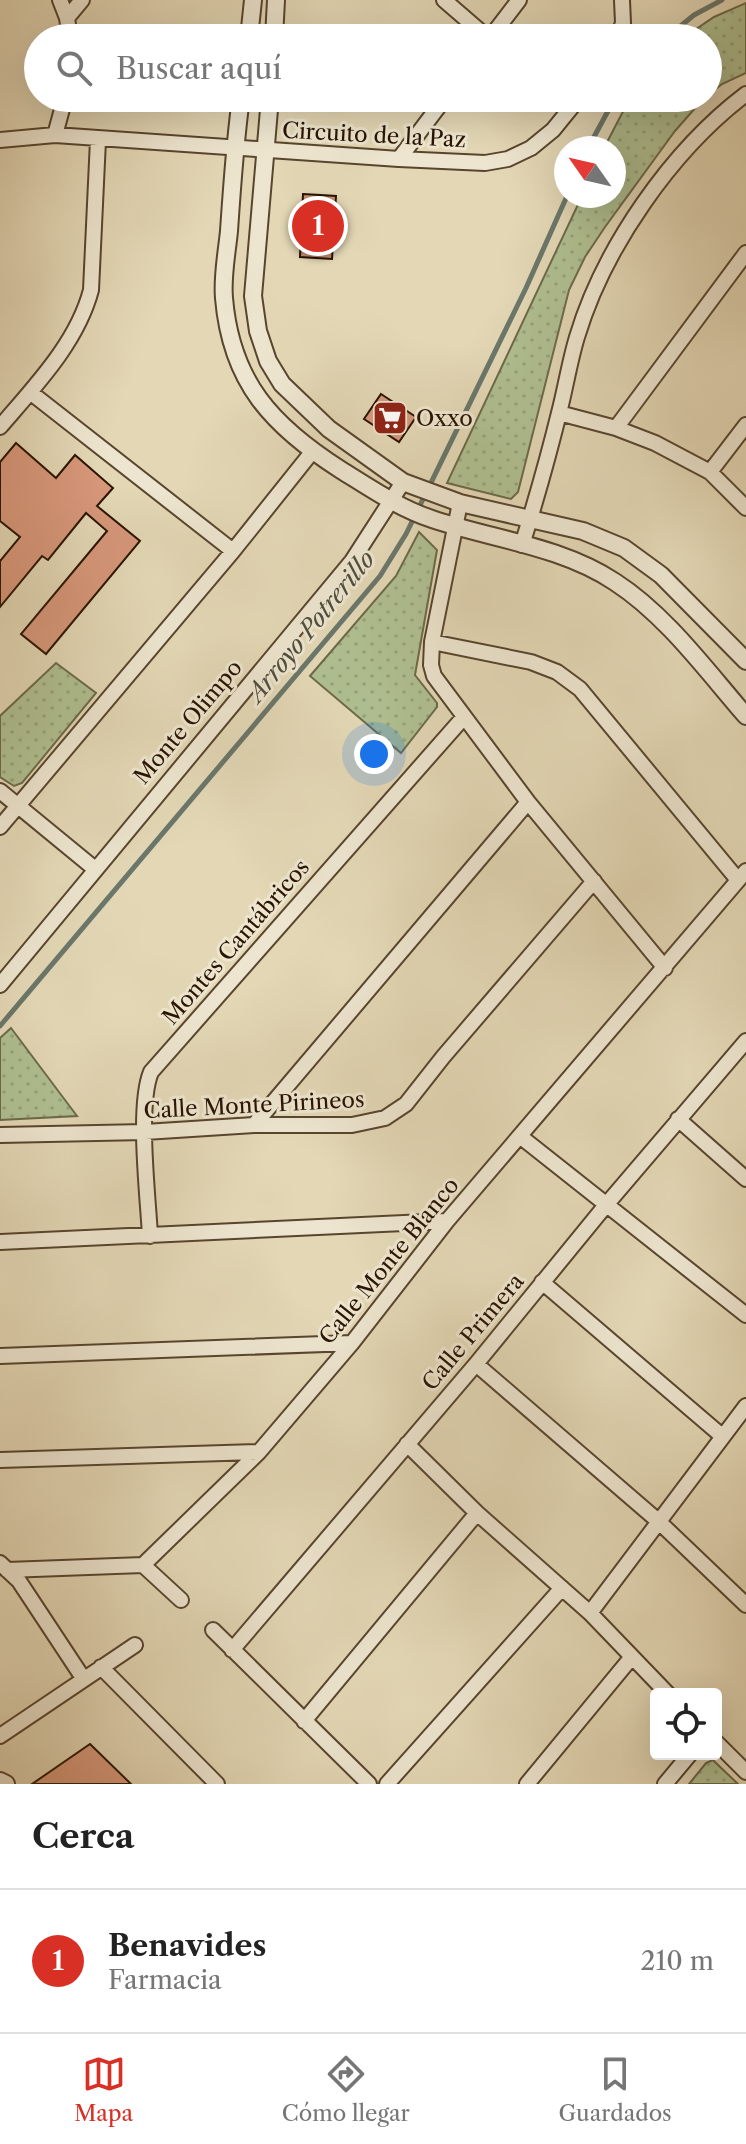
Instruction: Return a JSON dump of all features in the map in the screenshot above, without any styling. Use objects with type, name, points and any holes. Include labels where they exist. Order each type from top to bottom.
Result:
[{"type":"street","points":[[60,0],[68,24]]},
{"type":"street","points":[[67,18],[82,0]]},
{"type":"street","points":[[250,24],[253,0]]},
{"type":"street","points":[[275,24],[276,0]]},
{"type":"street","points":[[444,0],[472,24]]},
{"type":"street","points":[[500,24],[519,0]]},
{"type":"street","points":[[622,0],[623,24]]},
{"type":"street","points":[[722,112],[746,94]]},
{"type":"street","points":[[55,135],[61,112]]},
{"type":"street","points":[[239,112],[224,295],[230,338],[241,371],[256,398],[281,426],[312,452],[392,502],[432,519],[522,545],[613,580],[640,600],[746,716]]},
{"type":"street","points":[[269,112],[253,296],[258,331],[268,361],[282,384],[312,414],[409,485],[460,503],[583,531],[624,548],[670,582],[746,661]]},
{"type":"street","points":[[399,159],[434,112]]},
{"type":"street","name":"Circuito de la Paz","points":[[0,140],[55,135],[485,163],[508,159],[531,148],[553,130],[568,112]]},
{"type":"street","points":[[522,545],[577,336],[616,246],[691,145],[722,112]]},
{"type":"street","points":[[0,427],[73,334],[85,312],[91,290],[98,140]]},
{"type":"street","points":[[616,428],[746,253]]},
{"type":"street","points":[[30,392],[233,551]]},
{"type":"street","points":[[559,413],[616,428],[655,443],[710,472],[746,508]]},
{"type":"street","points":[[710,472],[746,425]]},
{"type":"street","points":[[0,827],[233,551],[312,452]]},
{"type":"street","name":"Monte Olimpo","points":[[0,985],[352,561],[392,502],[409,485]]},
{"type":"street","points":[[460,503],[432,642],[434,676],[528,802],[665,968]]},
{"type":"street","points":[[432,642],[531,662],[557,672],[580,689],[742,875]]},
{"type":"street","name":"Montes Cantábricos","points":[[150,1236],[145,1085],[151,1072],[463,718]]},
{"type":"street","points":[[0,791],[95,869]]},
{"type":"street","points":[[254,1125],[528,802]]},
{"type":"street","name":"Calle Monte Blanco","points":[[143,1565],[259,1452],[352,1343],[447,1221],[742,875]]},
{"type":"street","name":"Calle Monte Pirineos","points":[[0,1135],[368,1123],[385,1118],[406,1104],[594,881]]},
{"type":"street","name":"Calle Primera","points":[[232,1650],[746,1041]]},
{"type":"street","points":[[678,1119],[746,1179]]},
{"type":"street","points":[[521,1137],[746,1315]]},
{"type":"street","points":[[0,1242],[447,1221]]},
{"type":"street","points":[[542,1282],[722,1436]]},
{"type":"street","points":[[0,1356],[352,1343]]},
{"type":"street","points":[[476,1364],[657,1520],[745,1603]]},
{"type":"street","points":[[590,1613],[657,1520],[746,1406]]},
{"type":"street","points":[[407,1444],[477,1513],[590,1613],[662,1688]]},
{"type":"street","points":[[0,1460],[259,1452]]},
{"type":"street","points":[[304,1721],[477,1513]]},
{"type":"street","points":[[4,1566],[143,1565],[181,1600]]},
{"type":"street","points":[[4,1566],[19,1581],[83,1678]]},
{"type":"street","points":[[387,1784],[562,1588]]},
{"type":"street","points":[[213,1630],[369,1784]]},
{"type":"street","points":[[4,1728],[135,1645]]},
{"type":"street","points":[[527,1784],[631,1658]]},
{"type":"street","points":[[101,1667],[217,1784]]},
{"type":"street","points":[[722,1748],[746,1772]]},
{"type":"street","points":[[665,1784],[685,1760]]},
{"type":"street","points":[[0,1781],[6,1784]]},
{"type":"green space","points":[[746,3],[746,73],[722,84],[722,24],[704,24]]},
{"type":"green space","points":[[623,112],[692,112],[626,198],[626,136],[610,136]]},
{"type":"green space","points":[[576,208],[619,208],[585,257],[569,290],[518,492],[511,499],[447,483]]},
{"type":"green space","points":[[419,532],[437,550],[415,675],[437,707],[401,753],[310,676],[396,576]]},
{"type":"green space","points":[[56,663],[96,693],[22,783],[14,786],[0,777],[0,716]]},
{"type":"green space","points":[[11,1028],[77,1116],[0,1120],[0,1038]]},
{"type":"green space","points":[[713,1760],[738,1784],[689,1784],[706,1763]]},
{"type":"building","points":[[303,194],[336,196],[332,259],[300,257]]},
{"type":"building","name":"Oxxo","points":[[381,394],[416,417],[399,442],[364,419]]},
{"type":"building","points":[[16,443],[56,478],[75,455],[113,488],[97,506],[140,541],[46,654],[21,634],[107,531],[86,513],[48,560],[42,556],[0,607],[0,561],[20,537],[0,521],[0,462]]},
{"type":"building","points":[[90,1744],[131,1784],[32,1784]]},
{"type":"waterway","name":"Arroyo Potrerillo","points":[[683,24],[722,0]]},
{"type":"waterway","name":"Arroyo Potrerillo","points":[[594,136],[607,112]]},
{"type":"waterway","name":"Arroyo Potrerillo","points":[[0,1026],[380,576],[406,534],[562,208]]},
{"type":"place","name":"Benavides","points":[[318,226]]},
{"type":"place","name":"Oxxo","points":[[390,418]]}]
